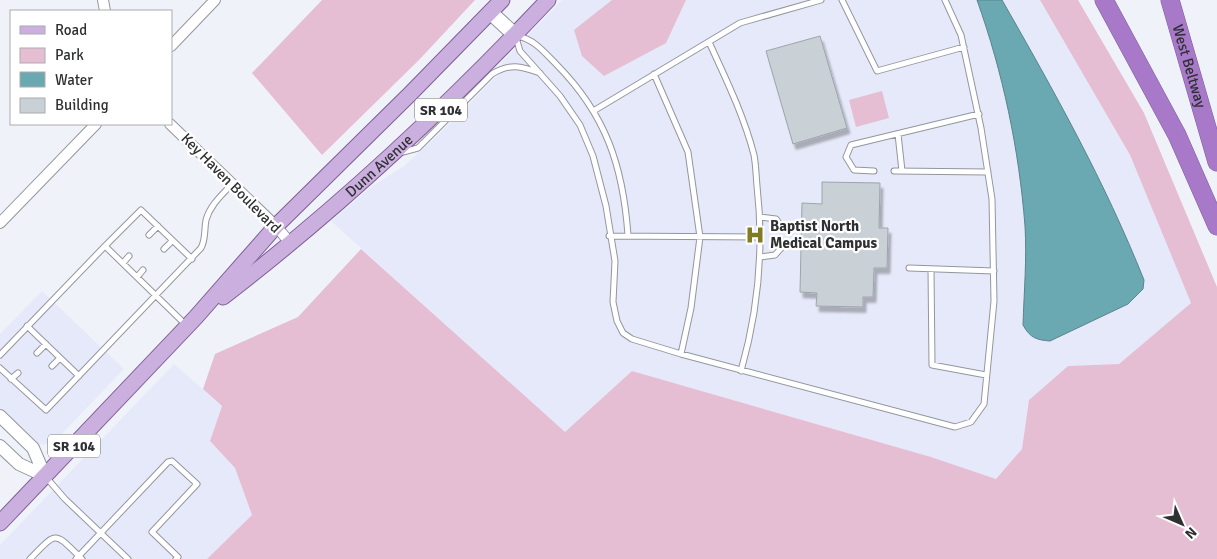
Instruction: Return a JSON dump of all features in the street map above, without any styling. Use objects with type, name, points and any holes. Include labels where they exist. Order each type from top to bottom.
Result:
[{"type":"highway","points":[[1104,0],[1177,135],[1217,226]]},
{"type":"highway","name":"West Beltway","points":[[1170,0],[1217,162]]},
{"type":"main road","name":"Dunn Avenue","points":[[0,523],[192,322],[276,226],[502,0]]},
{"type":"main road","name":"Dunn Avenue","points":[[192,322],[291,244],[395,154],[452,100],[548,0]]},
{"type":"main road","points":[[490,12],[515,35]]},
{"type":"street","points":[[172,45],[215,0]]},
{"type":"street","points":[[1,221],[95,125]]},
{"type":"street","name":"Key Haven Boulevard","points":[[171,125],[276,226],[291,244]]},
{"type":"street","points":[[0,416],[33,448],[45,476]]},
{"type":"street","points":[[0,446],[19,464],[45,476]]},
{"type":"lane","points":[[595,110],[740,23],[821,0]]},
{"type":"lane","points":[[842,0],[877,71],[964,47]]},
{"type":"lane","points":[[515,35],[520,51],[542,73],[580,125],[594,156],[606,206],[614,261],[613,302],[617,321],[623,333],[632,339],[650,345],[741,371],[955,427],[971,422],[984,404],[994,301],[994,271],[992,199],[978,114],[962,35],[945,0]]},
{"type":"lane","points":[[515,35],[531,39],[566,75],[595,110],[619,169],[626,204],[628,235]]},
{"type":"lane","points":[[709,42],[736,102],[754,156],[760,217],[760,257],[754,313],[741,371]]},
{"type":"lane","points":[[395,154],[418,148],[492,74],[501,68],[521,66],[542,73]]},
{"type":"lane","points":[[654,74],[688,152],[700,237],[691,308],[681,354]]},
{"type":"lane","points":[[874,170],[854,170],[846,157],[852,145],[978,114]]},
{"type":"lane","points":[[898,134],[902,171]]},
{"type":"lane","points":[[894,171],[988,172]]},
{"type":"lane","points":[[0,368],[46,410],[192,259],[205,240],[206,220],[214,203],[232,184]]},
{"type":"lane","points":[[0,355],[141,210],[192,259]]},
{"type":"lane","points":[[760,217],[776,219],[783,229]]},
{"type":"lane","points":[[149,235],[158,226]]},
{"type":"lane","points":[[609,236],[760,237]]},
{"type":"lane","points":[[164,249],[172,241]]},
{"type":"lane","points":[[105,246],[156,296],[192,322]]},
{"type":"lane","points":[[760,257],[775,255],[783,246]]},
{"type":"lane","points":[[123,263],[129,256]]},
{"type":"lane","points":[[909,268],[994,271]]},
{"type":"lane","points":[[931,268],[932,365],[986,375]]},
{"type":"lane","points":[[137,277],[143,270]]},
{"type":"lane","points":[[27,326],[80,376]]},
{"type":"lane","points":[[37,353],[46,344]]},
{"type":"lane","points":[[52,366],[60,358]]},
{"type":"lane","points":[[12,379],[18,373]]},
{"type":"lane","points":[[26,392],[32,387]]},
{"type":"lane","points":[[30,559],[55,536],[60,537],[79,558],[168,462],[172,462],[198,484],[152,532],[178,557],[176,559]]},
{"type":"lane","points":[[45,476],[65,499],[128,559]]},
{"type":"shaded area","name":"Baptist North Medical Campus","points":[[562,0],[1040,0],[1130,155],[1191,303],[1119,364],[1068,366],[1029,400],[1022,449],[996,479],[931,457],[632,371],[565,433],[331,221],[371,187],[404,166],[435,138],[500,73],[502,62]]},
{"type":"shaded area","points":[[42,291],[124,369],[56,440],[44,445],[37,443],[0,408],[0,334]]},
{"type":"shaded area","points":[[174,364],[222,406],[210,441],[235,468],[252,515],[207,559],[0,559],[0,545]]},
{"type":"green space","points":[[322,0],[475,0],[419,60],[322,155],[252,73]]},
{"type":"green space","points":[[612,0],[686,0],[666,43],[604,76],[582,56],[574,30]]},
{"type":"green space","points":[[1040,0],[1078,0],[1144,113],[1217,287],[1217,559],[207,559],[252,515],[235,468],[210,441],[222,406],[203,389],[215,354],[298,317],[361,249],[565,432],[632,371],[931,457],[996,479],[1022,449],[1029,400],[1068,366],[1119,364],[1191,303],[1130,155]]},
{"type":"green space","points":[[882,91],[889,118],[856,127],[849,100]]},
{"type":"water","points":[[977,0],[1002,0],[1096,172],[1144,280],[1143,289],[1128,304],[1050,341],[1034,338],[1023,325],[1026,238],[1019,168],[1009,112],[995,55]]},
{"type":"building","points":[[820,36],[847,128],[793,144],[766,51]]},
{"type":"building","points":[[822,182],[880,183],[879,228],[888,228],[887,268],[874,268],[873,297],[863,297],[863,307],[816,306],[817,293],[800,292],[802,203],[822,204]]},
{"type":"place","name":"Baptist North Medical Campus","points":[[755,235]]}]
